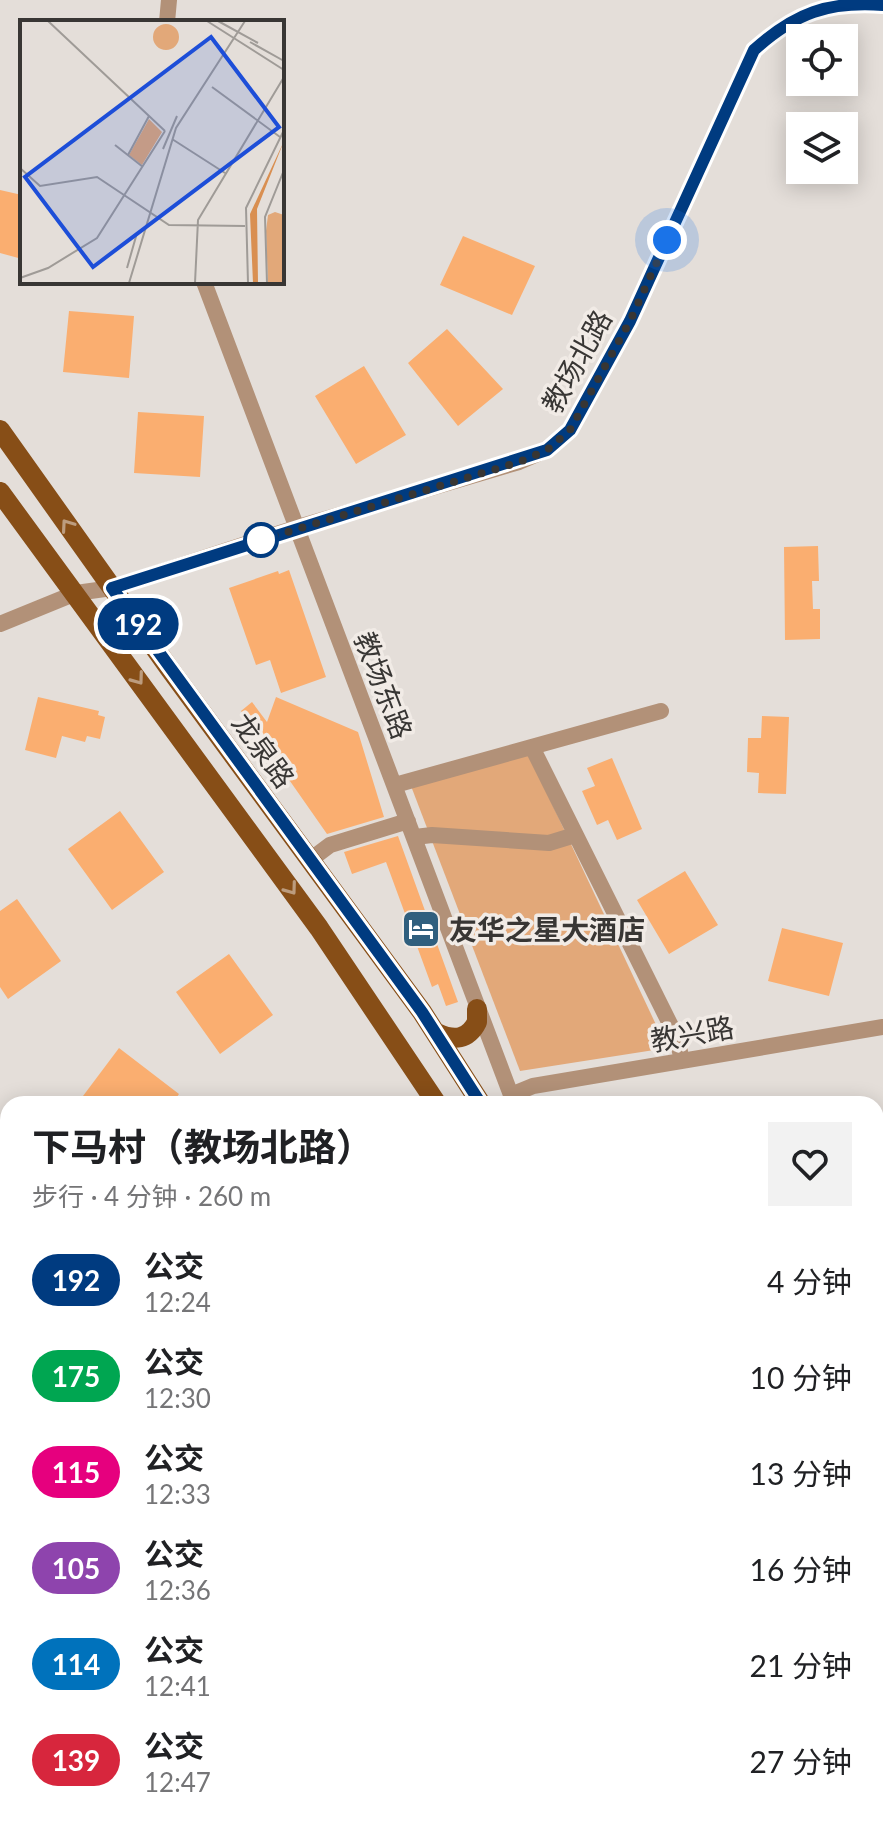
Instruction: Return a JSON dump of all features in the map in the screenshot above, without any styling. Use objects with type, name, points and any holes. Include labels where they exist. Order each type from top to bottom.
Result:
[{"type":"main road","name":"龙泉路","points":[[0,430],[437,1033],[476,1096]]},
{"type":"main road","points":[[0,492],[319,928],[425,1096]]},
{"type":"main road","points":[[437,1033],[453,1039],[464,1037],[477,1022],[477,1009]]},
{"type":"street","points":[[167,20],[169,0]]},
{"type":"street","name":"教场北路","points":[[0,624],[76,593],[112,588],[295,528],[519,462],[547,450],[570,430],[630,321],[754,50],[777,29],[812,11],[847,2],[883,5]]},
{"type":"street","name":"教场东路","points":[[205,284],[415,837],[507,1096]]},
{"type":"street","points":[[395,785],[661,711]]},
{"type":"street","points":[[532,747],[677,1038],[682,1061]]},
{"type":"street","points":[[310,860],[330,845],[408,821]]},
{"type":"street","points":[[415,837],[432,835],[549,843],[575,835]]},
{"type":"street","name":"教兴路","points":[[514,1096],[533,1086],[883,1027]]},
{"type":"shaded area","points":[[529,755],[667,1048],[520,1071],[411,786]]},
{"type":"building","points":[[0,190],[20,195],[20,258],[0,253]]},
{"type":"building","points":[[463,236],[535,266],[512,315],[440,285]]},
{"type":"building","points":[[69,311],[134,316],[129,378],[63,372]]},
{"type":"building","points":[[447,329],[503,389],[458,426],[408,363]]},
{"type":"building","points":[[364,366],[406,435],[356,464],[315,396]]},
{"type":"building","points":[[138,412],[204,416],[200,477],[134,473]]},
{"type":"building","points":[[818,546],[819,581],[812,581],[813,609],[820,609],[820,639],[785,640],[784,547]]},
{"type":"building","points":[[289,570],[326,677],[281,693],[270,660],[256,665],[229,588]]},
{"type":"building","points":[[38,697],[99,711],[98,715],[105,717],[100,739],[87,736],[85,742],[62,736],[56,758],[25,750]]},
{"type":"building","points":[[276,697],[358,732],[384,817],[327,834],[241,711],[252,702],[267,722]]},
{"type":"building","points":[[762,716],[789,717],[786,794],[758,793],[759,773],[747,772],[748,738],[761,738]]},
{"type":"building","points":[[612,758],[642,829],[617,840],[608,820],[597,825],[582,791],[595,786],[587,768]]},
{"type":"building","points":[[120,811],[164,872],[112,910],[68,849]]},
{"type":"building","name":"友华之星大酒店","points":[[398,836],[458,1002],[446,1006],[438,984],[432,987],[386,862],[352,874],[344,852]]},
{"type":"building","points":[[685,871],[718,925],[669,954],[637,900]]},
{"type":"building","points":[[17,899],[61,961],[8,999],[0,987],[0,911]]},
{"type":"building","points":[[782,928],[843,943],[829,996],[768,981]]},
{"type":"building","points":[[229,954],[273,1015],[220,1054],[176,992]]},
{"type":"building","points":[[119,1048],[179,1094],[178,1096],[83,1096]]},
{"type":"bus line","name":"192","points":[[477,1096],[422,1012],[112,588],[295,528],[519,462],[547,450],[570,430],[630,321],[754,50],[777,29],[812,11],[847,2],[883,5]]},
{"type":"place","name":"友华之星大酒店","points":[[421,929]]},
{"type":"route","points":[[261,540],[519,462],[547,450],[570,430],[630,321],[667,240]]}]
